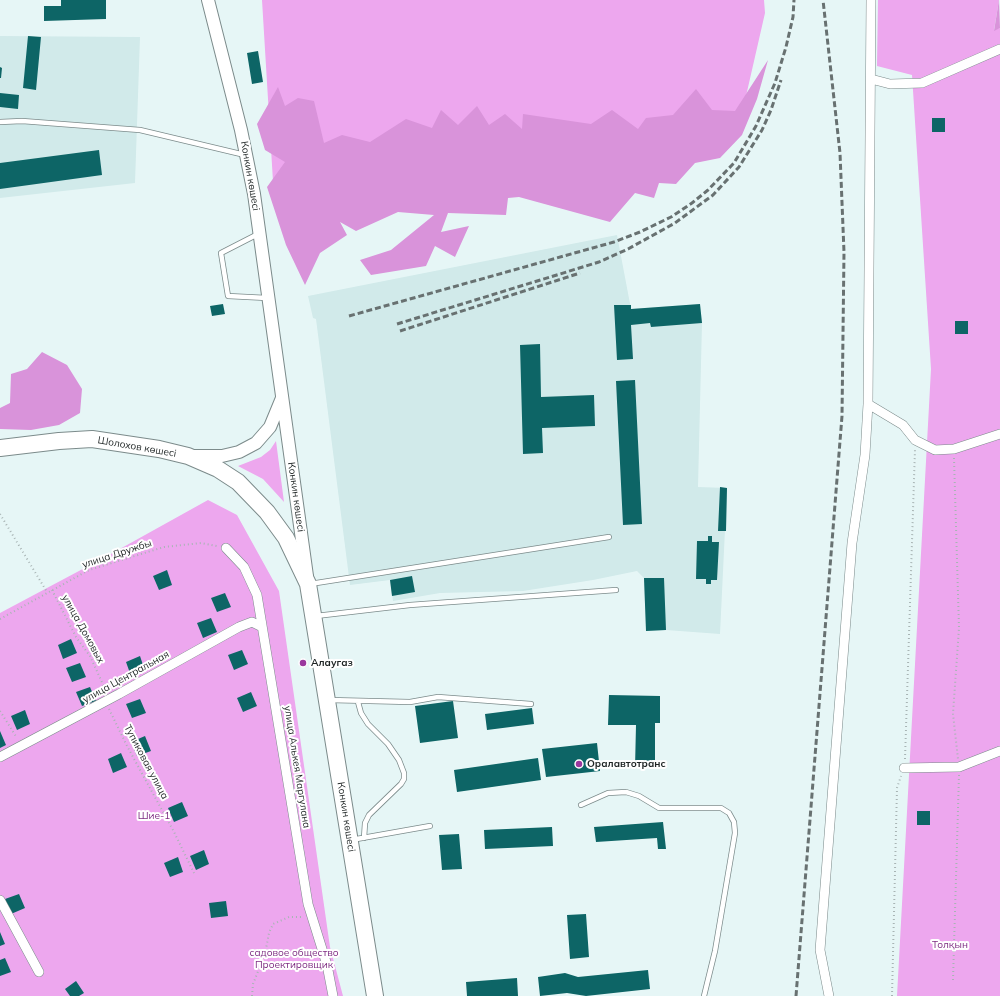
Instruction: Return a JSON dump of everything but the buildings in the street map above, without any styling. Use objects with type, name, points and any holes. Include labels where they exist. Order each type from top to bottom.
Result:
[{"type":"highway","name":"Шолохов көшесі","points":[[0,448],[59,441],[92,439],[144,446],[188,456],[218,469],[238,482],[254,496],[286,538],[308,584]]},
{"type":"highway","name":"Конкин көшесі","points":[[308,584],[327,700],[357,839],[375,996]]},
{"type":"main road","name":"Конкин көшесі","points":[[208,0],[247,155],[260,234],[308,584]]},
{"type":"main road","points":[[188,456],[222,456],[239,452],[256,443],[270,427],[282,396]]},
{"type":"street","points":[[829,996],[820,950],[852,543],[865,455],[868,404],[871,0]]},
{"type":"street","points":[[871,79],[890,84],[922,83],[1000,49]]},
{"type":"street","points":[[868,404],[903,425],[915,440],[934,450],[954,449],[1000,434]]},
{"type":"street","name":"улица Алькея Маргулана","points":[[226,548],[244,567],[257,594],[297,838],[312,917],[327,965],[333,996]]},
{"type":"street","name":"улица Центральная","points":[[0,757],[108,700],[239,627],[252,622],[262,627]]},
{"type":"street","points":[[904,768],[959,767],[1000,750]]},
{"type":"street","points":[[0,900],[39,972]]},
{"type":"lane","points":[[0,122],[22,121],[140,130],[247,155]]},
{"type":"lane","points":[[260,234],[221,253],[228,296],[269,298]]},
{"type":"lane","points":[[308,584],[609,536]]},
{"type":"lane","points":[[314,616],[410,605],[616,590]]},
{"type":"lane","points":[[327,700],[358,702],[410,702],[438,697],[531,704]]},
{"type":"lane","points":[[357,839],[369,815],[401,784],[404,779],[404,773],[399,760],[388,744],[368,724],[361,713],[358,702]]},
{"type":"lane","points":[[581,806],[608,793],[626,792],[639,796],[658,808],[721,808],[729,813],[734,822],[735,833],[715,951],[704,996]]},
{"type":"lane","points":[[357,839],[430,826]]},
{"type":"path","points":[[892,996],[897,788],[904,768],[915,440]]},
{"type":"path","points":[[953,980],[959,767],[953,714],[959,628],[954,449]]},
{"type":"path","points":[[0,514],[48,592]]},
{"type":"path","name":"улица Дружбы","points":[[0,619],[88,570],[164,547],[201,543],[226,548]]},
{"type":"path","name":"улица Домовых","points":[[52,590],[76,637],[90,656],[108,700]]},
{"type":"path","name":"Тупиковая улица","points":[[108,700],[130,753],[174,832],[194,873]]},
{"type":"path","points":[[0,711],[22,746]]},
{"type":"path","points":[[252,996],[253,984],[265,954],[268,933],[273,924],[289,917],[312,917]]},
{"type":"shaded area","points":[[999,0],[1000,28],[994,31]]},
{"type":"shaded area","points":[[0,36],[140,37],[135,183],[0,198]]},
{"type":"shaded area","points":[[768,60],[757,99],[742,135],[720,158],[695,163],[676,184],[659,183],[654,198],[635,193],[610,222],[519,197],[508,198],[506,215],[448,213],[441,232],[469,226],[455,257],[435,246],[426,266],[371,275],[360,260],[391,250],[434,215],[398,212],[356,231],[340,222],[347,235],[320,253],[305,285],[286,245],[267,187],[285,162],[265,150],[257,124],[278,87],[285,106],[298,98],[314,101],[324,143],[342,135],[370,142],[406,119],[432,128],[441,110],[458,125],[477,106],[489,125],[505,114],[522,129],[523,114],[591,124],[612,110],[638,129],[646,118],[673,115],[696,89],[712,110],[735,111]]},
{"type":"shaded area","points":[[617,235],[631,309],[700,304],[702,323],[698,487],[727,488],[720,634],[666,630],[646,631],[644,578],[637,571],[593,580],[523,591],[440,593],[393,601],[390,580],[350,585],[316,319],[313,318],[308,296]]},
{"type":"shaded area","points":[[42,352],[67,365],[82,389],[80,413],[59,425],[31,430],[0,429],[0,408],[10,403],[11,374],[27,369]]},
{"type":"green space","points":[[262,0],[764,0],[765,13],[741,118],[274,198]]},
{"type":"green space","name":"Толқын","points":[[878,0],[999,0],[994,30],[1000,28],[1000,996],[897,996],[931,369],[912,75],[877,66]]},
{"type":"green space","points":[[276,441],[284,502],[263,479],[238,466],[261,457],[270,450]]},
{"type":"green space","name":"Шие-1","points":[[208,500],[237,515],[279,591],[330,947],[343,996],[0,996],[0,613]]},
{"type":"railway","points":[[349,316],[614,242],[640,232],[671,217],[692,203],[708,190],[734,163],[756,126],[775,83],[786,47],[793,17],[794,0]]},
{"type":"railway","points":[[796,996],[842,416],[844,252],[840,153],[823,0]]},
{"type":"railway","points":[[397,324],[599,262],[628,249],[675,223],[713,195],[739,167],[762,130],[771,110],[781,80]]},
{"type":"railway","points":[[400,331],[580,273]]},
{"type":"place","name":"Алаугаз","points":[[303,663]]},
{"type":"place","name":"Оралавтотранс","points":[[579,764]]},
{"type":"park label","name":"садовое общество Проектировщик","points":[[294,958]]}]
